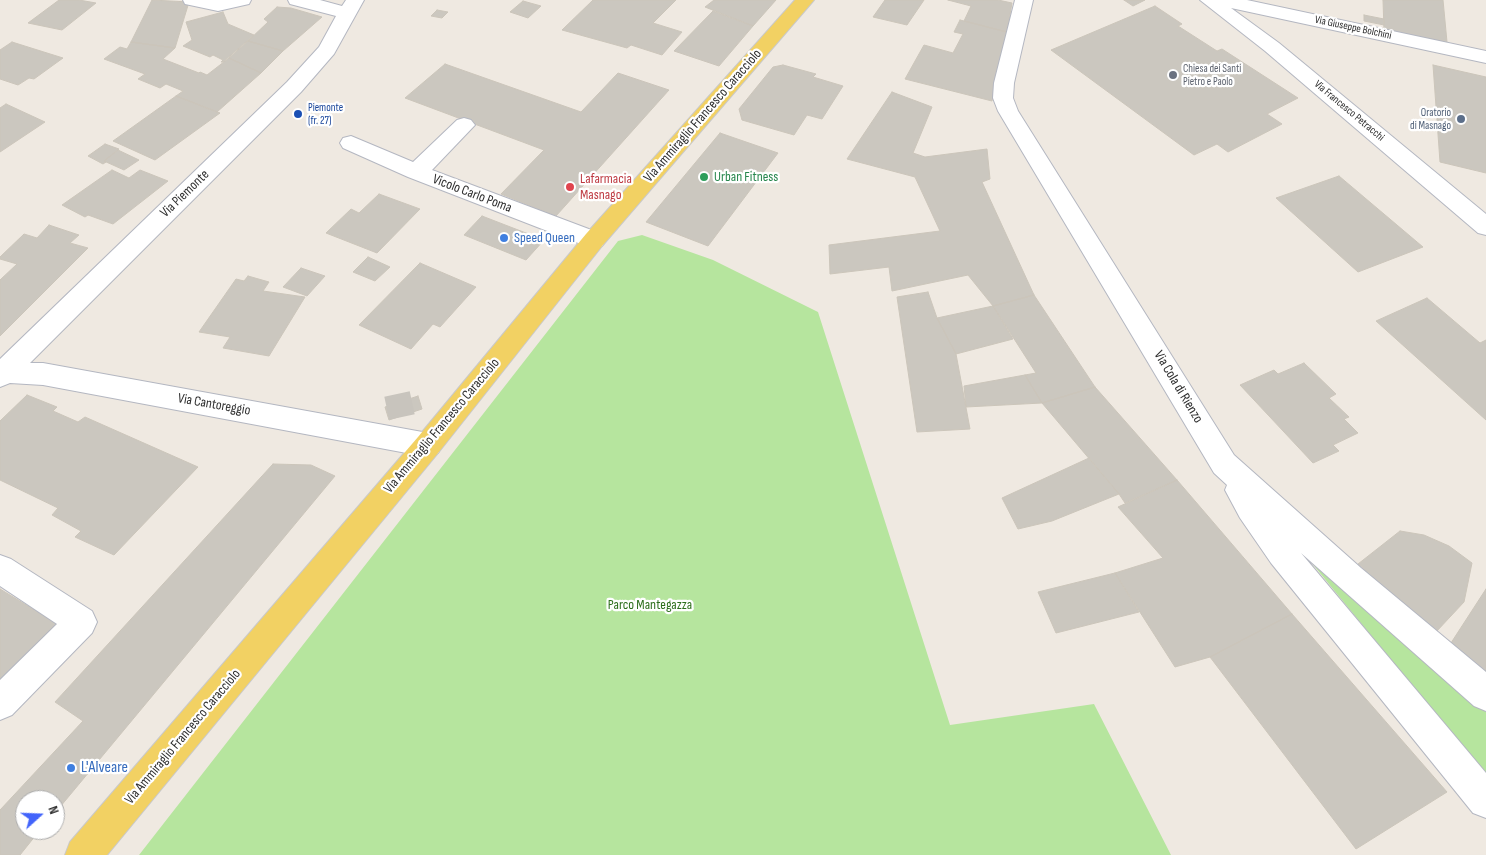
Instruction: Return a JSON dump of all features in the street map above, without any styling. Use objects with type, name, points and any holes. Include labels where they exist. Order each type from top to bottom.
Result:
[{"type":"main road","name":"Via Ammiraglio Francesco Caracciolo","points":[[84,855],[413,434],[594,240],[806,0]]},
{"type":"street","points":[[192,0],[218,5],[242,0]]},
{"type":"street","name":"Via Cola di Rienzo","points":[[1024,0],[1004,84],[1003,98],[1008,111],[1224,464],[1350,578],[1486,694]]},
{"type":"street","name":"Via Francesco Petracchi","points":[[1209,0],[1272,46],[1486,227]]},
{"type":"street","name":"Via Giuseppe Bolchini","points":[[1221,0],[1486,57]]},
{"type":"street","points":[[305,1],[334,8],[354,5]]},
{"type":"street","name":"Via Piemonte","points":[[1,374],[294,87],[327,50],[354,5]]},
{"type":"street","points":[[416,172],[464,125]]},
{"type":"street","name":"Vicolo Carlo Poma","points":[[351,143],[416,172],[594,240]]},
{"type":"street","name":"Via Cantoreggio","points":[[1,374],[43,374],[413,434]]},
{"type":"street","points":[[1224,464],[1250,509],[1282,553],[1486,800]]},
{"type":"street","points":[[0,569],[81,622],[0,703]]},
{"type":"green space","name":"Parco Mantegazza","points":[[642,235],[713,260],[818,312],[950,725],[1094,704],[1171,855],[139,855],[618,241]]},
{"type":"green space","points":[[1280,524],[1486,712],[1486,775],[1355,616]]},
{"type":"building","points":[[59,0],[79,0],[96,3],[62,30],[28,23]]},
{"type":"building","points":[[152,0],[189,2],[175,48],[131,42]]},
{"type":"building","points":[[593,0],[676,0],[653,23],[682,32],[662,55],[631,45],[627,48],[562,30]]},
{"type":"building","points":[[714,0],[776,0],[753,26],[705,7]]},
{"type":"building","points":[[885,0],[924,0],[907,25],[873,17]]},
{"type":"building","points":[[948,0],[998,0],[1012,3],[1007,32],[964,21],[971,6]]},
{"type":"building","points":[[1124,0],[1145,0],[1133,6]]},
{"type":"building","points":[[1383,0],[1443,0],[1447,42],[1384,30]]},
{"type":"building","points":[[523,1],[541,6],[528,18],[510,12]]},
{"type":"building","name":"Chiesa dei Santi Pietro e Paolo","points":[[1155,6],[1182,24],[1178,26],[1217,51],[1222,49],[1298,98],[1267,114],[1282,124],[1228,152],[1217,144],[1194,155],[1051,50]]},
{"type":"building","points":[[277,7],[291,8],[322,17],[283,51],[248,41],[268,22],[264,19]]},
{"type":"building","points":[[437,10],[448,12],[442,18],[431,16]]},
{"type":"building","points":[[713,11],[753,26],[719,66],[674,51]]},
{"type":"building","points":[[223,12],[228,24],[254,35],[223,62],[221,62],[223,60],[213,55],[210,57],[183,46],[192,40],[186,22]]},
{"type":"building","points":[[1364,15],[1384,19],[1384,25],[1364,21]]},
{"type":"building","points":[[960,20],[1007,32],[992,101],[905,79],[924,45],[953,53],[963,34],[954,32]]},
{"type":"building","points":[[248,41],[283,51],[261,73],[229,58]]},
{"type":"building","points":[[12,42],[63,58],[34,79],[29,78],[18,85],[0,79],[0,50]]},
{"type":"building","points":[[131,42],[175,48],[163,59],[207,75],[229,58],[261,73],[217,112],[176,96],[183,91],[166,84],[160,88],[138,79],[145,74],[104,59],[120,47],[127,49]]},
{"type":"building","points":[[445,64],[581,112],[618,73],[669,90],[556,216],[501,194],[544,150],[405,98]]},
{"type":"building","points":[[783,65],[816,74],[813,77],[843,86],[822,119],[807,115],[794,135],[742,120],[739,109],[773,67]]},
{"type":"building","name":"Oratorio di Masnago","points":[[1433,65],[1486,77],[1486,173],[1440,162]]},
{"type":"building","points":[[892,92],[932,107],[913,153],[925,157],[987,149],[990,179],[982,182],[1034,295],[993,306],[968,275],[892,291],[889,267],[830,274],[829,245],[940,231],[915,177],[847,159]]},
{"type":"building","points":[[176,96],[220,113],[155,160],[113,141]]},
{"type":"building","points":[[6,104],[45,122],[0,152],[0,108]]},
{"type":"building","points":[[720,133],[778,153],[708,246],[646,222]]},
{"type":"building","points":[[105,144],[119,149],[104,161],[106,162],[103,164],[88,156]]},
{"type":"building","points":[[118,150],[139,160],[124,170],[104,161]]},
{"type":"building","points":[[112,170],[129,178],[140,170],[168,181],[113,224],[88,215],[85,217],[62,205]]},
{"type":"building","points":[[1339,176],[1423,247],[1358,272],[1276,198]]},
{"type":"building","points":[[379,194],[420,209],[377,253],[326,233],[351,209],[359,213]]},
{"type":"building","name":"Speed Queen","points":[[482,216],[544,240],[526,260],[464,235]]},
{"type":"building","points":[[49,225],[79,235],[70,243],[88,248],[0,336],[0,280],[17,264],[0,259],[0,257],[24,234],[37,238]]},
{"type":"building","points":[[368,257],[390,267],[375,281],[353,272]]},
{"type":"building","points":[[420,263],[476,287],[440,327],[433,324],[411,349],[359,325]]},
{"type":"building","points":[[301,268],[325,276],[307,296],[283,287]]},
{"type":"building","points":[[248,276],[269,282],[263,291],[305,297],[269,356],[223,348],[230,337],[199,332],[236,279],[244,281]]},
{"type":"building","points":[[928,292],[937,318],[956,354],[970,429],[917,432],[897,297]]},
{"type":"building","points":[[1034,295],[1095,387],[1042,403],[1025,375],[1036,373],[993,306]]},
{"type":"building","points":[[1427,298],[1480,343],[1486,340],[1486,420],[1376,321]]},
{"type":"building","points":[[993,306],[1013,339],[956,354],[937,318]]},
{"type":"building","points":[[1304,363],[1336,394],[1329,398],[1349,417],[1344,419],[1358,433],[1333,445],[1339,451],[1313,463],[1240,385],[1274,370],[1278,374]]},
{"type":"building","points":[[1025,375],[1042,403],[966,407],[964,386]]},
{"type":"building","points":[[1095,387],[1177,480],[1125,503],[1042,403]]},
{"type":"building","points":[[27,395],[57,407],[53,411],[78,422],[85,417],[198,467],[114,555],[75,537],[81,531],[52,515],[58,508],[0,480],[0,421]]},
{"type":"building","points":[[418,396],[422,409],[389,420],[385,407]]},
{"type":"building","points":[[1089,458],[1119,494],[1052,521],[1018,529],[1002,498]]},
{"type":"building","points":[[273,464],[311,465],[335,476],[65,801],[65,790],[19,790],[83,721],[55,702]]},
{"type":"building","points":[[1177,480],[1292,614],[1210,657],[1175,667],[1115,573],[1163,558],[1118,507]]},
{"type":"building","points":[[1400,531],[1424,535],[1449,546],[1472,563],[1464,602],[1436,632],[1358,564]]},
{"type":"building","points":[[1115,573],[1139,612],[1056,633],[1038,592]]},
{"type":"building","points":[[0,589],[67,630],[0,697]]},
{"type":"building","points":[[1486,589],[1486,676],[1449,646]]},
{"type":"building","points":[[1292,614],[1447,792],[1356,849],[1210,657]]},
{"type":"building","points":[[15,794],[15,840],[32,840],[20,855],[0,855],[0,810]]},
{"type":"tunnel","points":[[397,394],[402,417]]},
{"type":"place","name":"Chiesa dei Santi Pietro e Paolo","points":[[1173,75]]},
{"type":"place","name":"Piemonte (fr. 27)","points":[[298,114]]},
{"type":"place","name":"Oratorio di Masnago","points":[[1461,119]]},
{"type":"place","name":"Urban Fitness","points":[[704,177]]},
{"type":"place","name":"Lafarmacia Masnago","points":[[570,187]]},
{"type":"place","name":"Speed Queen","points":[[504,238]]},
{"type":"place","name":"L'Alveare","points":[[71,768]]}]
